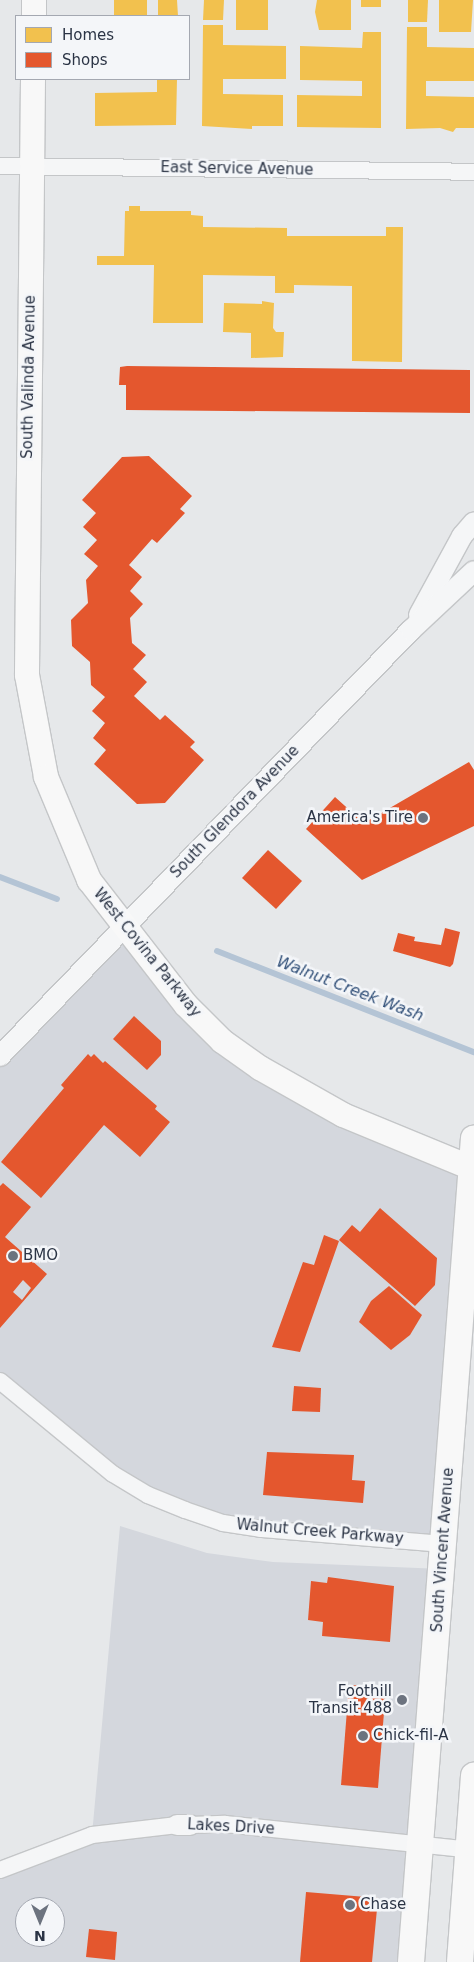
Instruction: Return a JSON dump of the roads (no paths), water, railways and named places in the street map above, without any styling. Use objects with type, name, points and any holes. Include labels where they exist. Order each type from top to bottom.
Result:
[{"type":"main road","points":[[34,0],[34,15]]},
{"type":"main road","name":"South Valinda Avenue","points":[[27,675],[33,80]]},
{"type":"main road","name":"West Covina Parkway","points":[[27,675],[46,777],[89,880],[125,929],[191,1010],[222,1041],[260,1068],[343,1115],[473,1169]]},
{"type":"main road","name":"South Vincent Avenue","points":[[411,1962],[422,1843],[474,1138]]},
{"type":"main road","points":[[460,1962],[472,1848],[474,1776]]},
{"type":"street","name":"East Service Avenue","points":[[0,166],[474,172]]},
{"type":"street","points":[[411,630],[462,536],[474,522]]},
{"type":"street","name":"South Glendora Avenue","points":[[0,1056],[125,929],[411,630],[474,571]]},
{"type":"street","name":"Walnut Creek Parkway","points":[[0,1381],[113,1474],[148,1494],[185,1510],[223,1523],[261,1529],[444,1544]]},
{"type":"street","name":"Lakes Drive","points":[[0,1870],[92,1835],[183,1825],[225,1824],[472,1848]]},
{"type":"waterway","name":"Walnut Creek Wash","points":[[0,877],[57,899]]},
{"type":"waterway","name":"Walnut Creek Wash","points":[[217,951],[474,1052]]},
{"type":"place","name":"America's Tire","points":[[423,818]]},
{"type":"place","name":"BMO","points":[[13,1256]]},
{"type":"place","name":"Foothill Transit 488","points":[[402,1700]]},
{"type":"place","name":"Chick-fil-A","points":[[363,1736]]},
{"type":"place","name":"Chase","points":[[350,1905]]}]
